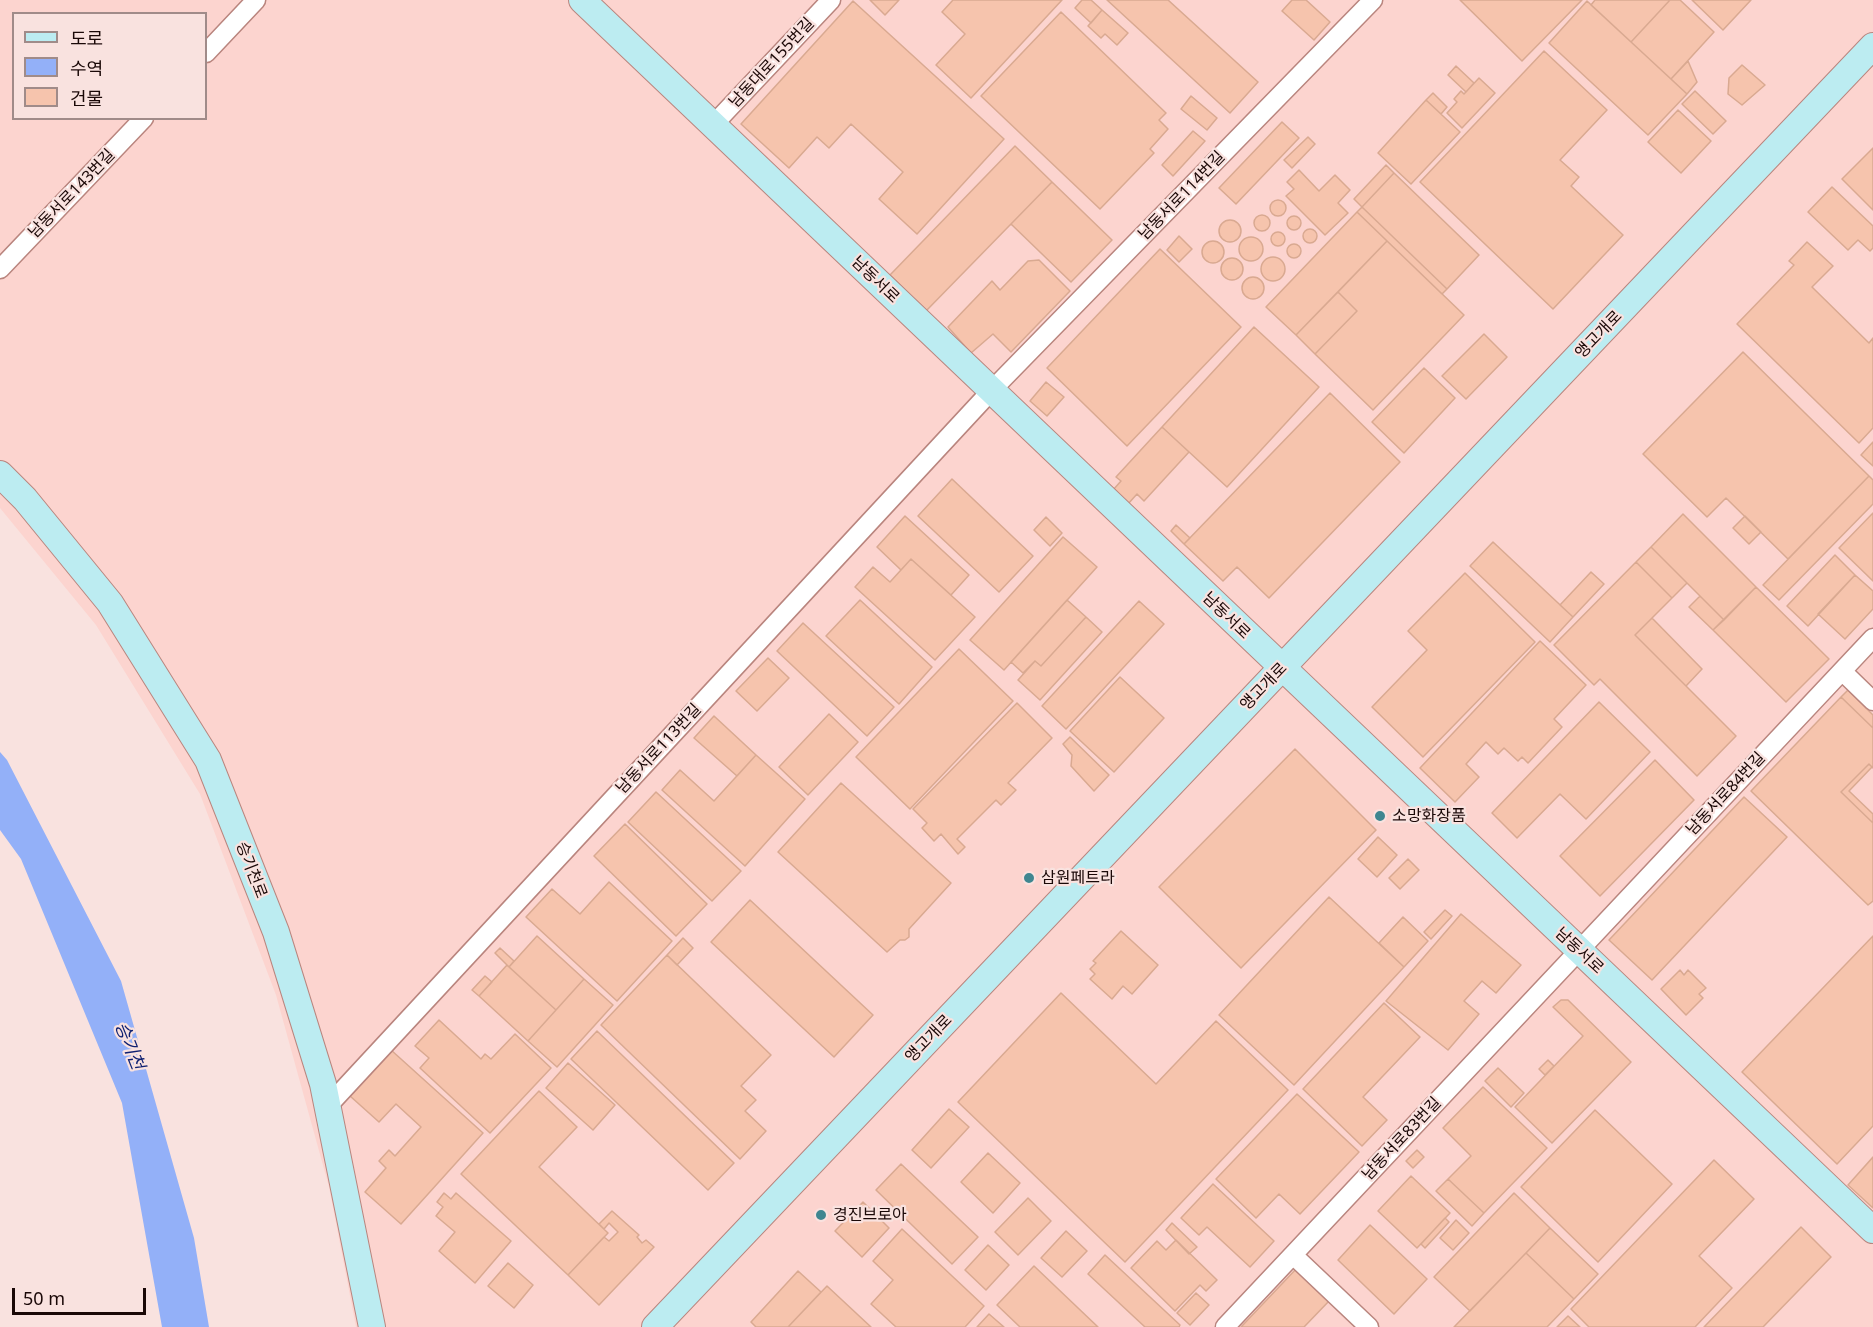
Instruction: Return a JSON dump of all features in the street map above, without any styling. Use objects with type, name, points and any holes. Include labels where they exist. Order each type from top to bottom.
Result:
[{"type":"street","points":[[207,52],[256,0]]},
{"type":"street","name":"남동서로","points":[[582,0],[1873,1230]]},
{"type":"street","name":"남동대로155번길","points":[[713,125],[831,0]]},
{"type":"street","name":"남동서로114번길","points":[[991,391],[1373,0]]},
{"type":"street","name":"앵고개로","points":[[666,1323],[1873,46]]},
{"type":"street","name":"남동서로143번길","points":[[0,269],[142,120]]},
{"type":"street","name":"남동서로113번길","points":[[327,1107],[991,391]]},
{"type":"street","name":"승기천로","points":[[0,474],[25,499],[110,603],[208,760],[276,932],[322,1084],[372,1327]]},
{"type":"street","name":"남동서로84번길","points":[[1578,950],[1873,638]]},
{"type":"street","points":[[1842,671],[1873,701]]},
{"type":"street","name":"남동서로83번길","points":[[1225,1327],[1578,950]]},
{"type":"street","points":[[1293,1255],[1369,1327]]},
{"type":"shaded area","points":[[0,0],[1873,0],[1873,1327],[356,1327],[329,1187],[276,995],[200,794],[96,625],[0,508]]},
{"type":"water","name":"승기천","points":[[0,752],[7,760],[121,981],[194,1238],[209,1327],[162,1327],[122,1103],[21,859],[0,830]]},
{"type":"building","points":[[870,0],[899,0],[885,15]]},
{"type":"building","points":[[953,0],[1062,0],[971,98],[936,65],[965,34],[942,12]]},
{"type":"building","points":[[1082,0],[1091,0],[1102,10],[1091,23],[1075,8]]},
{"type":"building","points":[[1107,0],[1168,0],[1258,82],[1230,113]]},
{"type":"building","points":[[1292,0],[1306,0],[1330,22],[1314,40],[1282,11]]},
{"type":"building","points":[[1460,0],[1582,0],[1522,61]]},
{"type":"building","points":[[1595,0],[1670,0],[1631,42],[1591,5]]},
{"type":"building","points":[[1670,0],[1680,0],[1714,32],[1671,79],[1631,42]]},
{"type":"building","points":[[1692,0],[1751,0],[1723,30]]},
{"type":"building","points":[[853,1],[1004,139],[917,234],[879,199],[903,172],[851,124],[829,148],[817,137],[789,168],[741,124]]},
{"type":"building","points":[[1587,1],[1687,94],[1648,135],[1549,43]]},
{"type":"building","points":[[1102,10],[1128,33],[1117,45],[1105,34],[1101,38],[1088,26]]},
{"type":"building","points":[[1061,12],[1166,113],[1159,120],[1168,129],[1150,149],[1154,153],[1100,209],[981,96]]},
{"type":"building","points":[[1544,51],[1607,110],[1560,160],[1579,177],[1571,186],[1623,235],[1553,309],[1420,182]]},
{"type":"building","points":[[1688,61],[1697,82],[1687,94],[1671,79]]},
{"type":"building","points":[[1742,65],[1765,85],[1742,105],[1728,94],[1729,78]]},
{"type":"building","points":[[1456,66],[1474,83],[1466,92],[1448,75]]},
{"type":"building","points":[[1479,78],[1495,93],[1462,128],[1447,113],[1457,102],[1454,99],[1461,91],[1464,94]]},
{"type":"building","points":[[1695,91],[1726,121],[1713,134],[1682,104]]},
{"type":"building","points":[[1433,93],[1447,107],[1441,114],[1426,100]]},
{"type":"building","points":[[1191,96],[1217,118],[1207,130],[1181,109]]},
{"type":"building","points":[[1426,100],[1460,132],[1411,184],[1378,153]]},
{"type":"building","points":[[1678,110],[1711,141],[1681,173],[1648,142]]},
{"type":"building","points":[[1282,122],[1299,138],[1236,204],[1219,188]]},
{"type":"building","points":[[1193,131],[1205,141],[1173,176],[1162,165]]},
{"type":"building","points":[[1308,137],[1315,144],[1292,168],[1284,160]]},
{"type":"building","points":[[1015,146],[1052,182],[926,311],[890,275]]},
{"type":"building","points":[[1873,148],[1873,210],[1842,179]]},
{"type":"building","points":[[1386,165],[1394,173],[1362,207],[1354,199]]},
{"type":"building","points":[[1299,170],[1319,191],[1335,175],[1350,190],[1338,203],[1348,213],[1325,235],[1286,196],[1294,189],[1287,182]]},
{"type":"building","points":[[1394,173],[1479,255],[1447,289],[1362,207]]},
{"type":"building","points":[[1052,182],[1112,240],[1071,282],[1011,224]]},
{"type":"building","points":[[1832,187],[1873,226],[1873,248],[1870,251],[1858,240],[1848,250],[1808,212]]},
{"type":"building","points":[[1275,200],[1281,200],[1286,208],[1284,214],[1275,216],[1270,211],[1270,205]]},
{"type":"building","points":[[1362,207],[1447,289],[1442,294],[1357,212]]},
{"type":"building","points":[[1357,212],[1387,241],[1296,335],[1266,307]]},
{"type":"building","points":[[1259,215],[1265,215],[1270,223],[1268,229],[1259,231],[1254,226],[1254,220]]},
{"type":"building","points":[[1291,216],[1297,216],[1301,223],[1297,230],[1291,230],[1287,226],[1287,220]]},
{"type":"building","points":[[1230,220],[1238,223],[1241,231],[1238,239],[1230,242],[1222,239],[1219,231],[1222,223]]},
{"type":"building","points":[[1307,229],[1313,229],[1317,236],[1313,243],[1307,243],[1303,239],[1303,233]]},
{"type":"building","points":[[1275,232],[1281,232],[1285,239],[1281,246],[1275,246],[1271,242],[1271,236]]},
{"type":"building","points":[[1179,236],[1192,249],[1179,262],[1167,250]]},
{"type":"building","points":[[1251,237],[1260,240],[1263,249],[1260,258],[1251,261],[1242,258],[1239,249],[1242,240]]},
{"type":"building","points":[[1213,241],[1221,244],[1224,252],[1221,260],[1213,263],[1205,260],[1202,252],[1205,244]]},
{"type":"building","points":[[1387,241],[1464,315],[1373,410],[1315,354],[1357,311],[1338,292]]},
{"type":"building","points":[[1807,242],[1833,266],[1812,287],[1869,343],[1873,338],[1873,428],[1859,443],[1737,324],[1794,265],[1789,261]]},
{"type":"building","points":[[1291,244],[1297,244],[1301,251],[1297,258],[1291,258],[1287,254],[1287,248]]},
{"type":"building","points":[[1160,249],[1241,327],[1127,446],[1047,368]]},
{"type":"building","points":[[1273,257],[1282,260],[1285,269],[1282,278],[1273,281],[1264,278],[1261,269],[1264,260]]},
{"type":"building","points":[[1232,258],[1242,265],[1243,269],[1236,279],[1232,280],[1222,273],[1221,269],[1228,259]]},
{"type":"building","points":[[1039,260],[1070,291],[1011,352],[993,334],[971,353],[948,327],[992,281],[1000,290],[1028,261]]},
{"type":"building","points":[[1253,277],[1261,280],[1264,288],[1261,296],[1253,299],[1245,296],[1242,288],[1245,280]]},
{"type":"building","points":[[1338,292],[1357,311],[1315,354],[1296,335]]},
{"type":"building","points":[[1254,327],[1319,387],[1227,487],[1162,427]]},
{"type":"building","points":[[1484,334],[1507,357],[1466,399],[1442,376]]},
{"type":"building","points":[[1743,352],[1869,476],[1788,559],[1726,498],[1707,517],[1643,454]]},
{"type":"building","points":[[1424,368],[1455,398],[1404,453],[1372,422]]},
{"type":"building","points":[[1046,382],[1064,397],[1047,416],[1030,401]]},
{"type":"building","points":[[1330,393],[1400,462],[1269,598],[1237,567],[1223,581],[1184,544]]},
{"type":"building","points":[[1162,427],[1189,452],[1144,501],[1137,494],[1128,504],[1113,490],[1121,481],[1116,477]]},
{"type":"building","points":[[1873,442],[1873,466],[1861,455]]},
{"type":"building","points":[[1869,476],[1873,480],[1873,504],[1779,600],[1763,585]]},
{"type":"building","points":[[952,479],[1033,556],[999,592],[918,516]]},
{"type":"building","points":[[1873,513],[1873,581],[1839,548]]},
{"type":"building","points":[[1683,514],[1756,587],[1724,620],[1651,547]]},
{"type":"building","points":[[905,516],[969,575],[951,595],[911,559],[901,570],[877,547]]},
{"type":"building","points":[[1745,516],[1761,532],[1749,544],[1733,528]]},
{"type":"building","points":[[1046,517],[1062,533],[1050,546],[1034,530]]},
{"type":"building","points":[[1176,525],[1190,538],[1184,544],[1171,531]]},
{"type":"building","points":[[1063,537],[1097,567],[1004,670],[970,640]]},
{"type":"building","points":[[1493,542],[1573,617],[1550,642],[1470,566]]},
{"type":"building","points":[[1651,547],[1687,583],[1672,598],[1636,562]]},
{"type":"building","points":[[1835,555],[1855,575],[1808,626],[1787,606]]},
{"type":"building","points":[[911,559],[975,617],[935,660],[855,587],[873,567],[890,582]]},
{"type":"building","points":[[1636,562],[1672,598],[1635,635],[1736,736],[1697,776],[1600,679],[1594,685],[1554,645]]},
{"type":"building","points":[[1591,572],[1604,584],[1573,617],[1560,605]]},
{"type":"building","points":[[1465,573],[1535,642],[1423,757],[1372,707],[1427,650],[1408,631]]},
{"type":"building","points":[[1855,575],[1873,591],[1873,609],[1845,639],[1818,614]]},
{"type":"building","points":[[1756,587],[1829,659],[1786,702],[1713,630]]},
{"type":"building","points":[[1700,596],[1724,620],[1713,630],[1689,607]]},
{"type":"building","points":[[860,600],[932,667],[899,704],[826,636]]},
{"type":"building","points":[[1067,600],[1086,617],[1041,666],[1035,661],[1023,673],[1011,662]]},
{"type":"building","points":[[1139,601],[1164,624],[1066,729],[1042,706]]},
{"type":"building","points":[[1086,617],[1102,632],[1040,700],[1018,680],[1035,661],[1041,666]]},
{"type":"building","points":[[1652,618],[1702,669],[1686,686],[1635,635]]},
{"type":"building","points":[[803,623],[894,707],[867,736],[777,651]]},
{"type":"building","points":[[1540,641],[1586,685],[1554,719],[1562,727],[1528,763],[1522,757],[1518,761],[1504,748],[1498,754],[1486,742],[1466,764],[1479,777],[1455,802],[1420,768]]},
{"type":"building","points":[[959,649],[1013,701],[910,809],[856,757]]},
{"type":"building","points":[[768,658],[789,678],[757,711],[736,691]]},
{"type":"building","points":[[1120,677],[1164,718],[1114,772],[1070,731]]},
{"type":"building","points":[[1848,690],[1873,715],[1873,728],[1841,697]]},
{"type":"building","points":[[1841,697],[1873,728],[1873,768],[1869,764],[1841,792],[1873,823],[1873,901],[1868,905],[1751,791]]},
{"type":"building","points":[[1599,702],[1650,752],[1586,819],[1560,794],[1517,838],[1492,813]]},
{"type":"building","points":[[1017,703],[1052,738],[1008,783],[1016,790],[1001,805],[996,800],[957,839],[965,847],[958,854],[941,834],[934,841],[922,828],[927,823],[913,809]]},
{"type":"building","points":[[829,714],[858,742],[808,795],[779,767]]},
{"type":"building","points":[[714,716],[756,755],[737,776],[694,738]]},
{"type":"building","points":[[1070,737],[1109,775],[1094,791],[1071,766],[1072,755],[1063,744]]},
{"type":"building","points":[[1295,749],[1376,830],[1241,968],[1159,887]]},
{"type":"building","points":[[756,755],[805,799],[745,866],[662,790],[680,770],[714,801]]},
{"type":"building","points":[[1655,760],[1694,800],[1600,896],[1560,856]]},
{"type":"building","points":[[1869,764],[1872,767],[1849,791],[1873,814],[1873,823],[1841,792]]},
{"type":"building","points":[[841,783],[951,883],[909,929],[909,937],[900,940],[887,952],[778,852]]},
{"type":"building","points":[[656,792],[741,871],[712,901],[628,822]]},
{"type":"building","points":[[1744,797],[1787,837],[1652,980],[1609,940]]},
{"type":"building","points":[[625,824],[707,904],[676,936],[594,856]]},
{"type":"building","points":[[1378,837],[1397,855],[1377,877],[1358,859]]},
{"type":"building","points":[[1408,859],[1419,870],[1400,889],[1389,878]]},
{"type":"building","points":[[609,882],[672,941],[617,1001],[526,917],[552,889],[580,914]]},
{"type":"building","points":[[1329,897],[1404,967],[1294,1085],[1219,1015]]},
{"type":"building","points":[[750,900],[873,1015],[834,1057],[711,942]]},
{"type":"building","points":[[1445,910],[1452,916],[1431,939],[1424,932]]},
{"type":"building","points":[[1461,914],[1521,965],[1496,993],[1482,981],[1464,1001],[1479,1014],[1448,1050],[1386,1001]]},
{"type":"building","points":[[1403,917],[1428,941],[1404,967],[1379,943]]},
{"type":"building","points":[[1121,931],[1158,965],[1132,994],[1123,986],[1112,999],[1090,979],[1095,974],[1090,969],[1096,963],[1093,961]]},
{"type":"building","points":[[537,936],[584,979],[556,1010],[509,967]]},
{"type":"building","points":[[1873,936],[1873,1126],[1837,1164],[1742,1072]]},
{"type":"building","points":[[683,938],[693,948],[677,965],[667,955]]},
{"type":"building","points":[[500,948],[514,961],[509,967],[495,953]]},
{"type":"building","points":[[667,955],[771,1055],[741,1086],[756,1100],[745,1111],[766,1131],[740,1159],[601,1025]]},
{"type":"building","points":[[507,965],[556,1010],[528,1041],[479,996]]},
{"type":"building","points":[[1680,970],[1684,975],[1688,970],[1706,988],[1699,994],[1703,998],[1686,1015],[1661,989]]},
{"type":"building","points":[[485,976],[492,982],[479,996],[472,990]]},
{"type":"building","points":[[584,979],[613,1005],[557,1067],[528,1041]]},
{"type":"building","points":[[1061,993],[1156,1084],[1216,1021],[1288,1090],[1125,1262],[958,1102]]},
{"type":"building","points":[[1561,1000],[1568,1000],[1631,1062],[1552,1143],[1515,1107],[1583,1036],[1553,1007]]},
{"type":"building","points":[[1384,1003],[1420,1037],[1363,1097],[1387,1120],[1362,1146],[1303,1089]]},
{"type":"building","points":[[439,1020],[481,1059],[485,1054],[491,1059],[515,1034],[551,1068],[490,1133],[420,1068],[429,1058],[415,1046]]},
{"type":"building","points":[[597,1031],[734,1163],[708,1190],[571,1059]]},
{"type":"building","points":[[391,1050],[483,1133],[401,1224],[365,1192],[386,1168],[379,1161],[389,1150],[395,1156],[421,1127],[396,1104],[379,1122],[350,1096]]},
{"type":"building","points":[[1548,1060],[1554,1066],[1545,1075],[1539,1069]]},
{"type":"building","points":[[568,1063],[615,1105],[593,1130],[546,1088]]},
{"type":"building","points":[[1498,1068],[1524,1093],[1511,1107],[1485,1081]]},
{"type":"building","points":[[1483,1087],[1547,1148],[1484,1213],[1448,1179],[1471,1156],[1443,1128]]},
{"type":"building","points":[[539,1091],[577,1127],[539,1167],[608,1233],[568,1275],[461,1174]]},
{"type":"building","points":[[1297,1094],[1359,1152],[1300,1214],[1279,1194],[1256,1218],[1216,1179]]},
{"type":"building","points":[[949,1109],[969,1127],[931,1168],[912,1150]]},
{"type":"building","points":[[1595,1110],[1672,1184],[1598,1262],[1521,1187]]},
{"type":"building","points":[[1417,1150],[1424,1157],[1413,1168],[1406,1161]]},
{"type":"building","points":[[988,1153],[1020,1183],[993,1213],[961,1182]]},
{"type":"building","points":[[1873,1157],[1873,1208],[1848,1185]]},
{"type":"building","points":[[1714,1160],[1754,1199],[1699,1256],[1732,1288],[1695,1327],[1589,1327],[1571,1309]]},
{"type":"building","points":[[901,1164],[978,1237],[952,1264],[876,1190]]},
{"type":"building","points":[[1411,1176],[1450,1213],[1417,1248],[1378,1211]]},
{"type":"building","points":[[1448,1179],[1484,1213],[1472,1226],[1436,1191]]},
{"type":"building","points":[[1213,1184],[1274,1241],[1250,1267],[1207,1227],[1199,1235],[1181,1218]]},
{"type":"building","points":[[444,1193],[451,1199],[456,1193],[511,1241],[475,1283],[439,1251],[455,1232],[436,1216],[443,1207],[437,1202]]},
{"type":"building","points":[[1514,1193],[1550,1228],[1470,1311],[1434,1277]]},
{"type":"building","points":[[1028,1198],[1051,1221],[1018,1255],[995,1232]]},
{"type":"building","points":[[863,1202],[889,1228],[862,1257],[835,1231]]},
{"type":"building","points":[[612,1211],[639,1235],[637,1237],[642,1243],[646,1240],[654,1247],[599,1305],[568,1275],[604,1237],[609,1241],[618,1232],[609,1223],[604,1229],[599,1224]]},
{"type":"building","points":[[1445,1218],[1449,1222],[1425,1248],[1421,1244]]},
{"type":"building","points":[[1456,1220],[1469,1233],[1453,1250],[1440,1238]]},
{"type":"building","points":[[1172,1223],[1197,1247],[1189,1254],[1166,1230]]},
{"type":"building","points":[[1370,1225],[1427,1279],[1394,1314],[1338,1260]]},
{"type":"building","points":[[1801,1227],[1831,1257],[1763,1327],[1704,1327]]},
{"type":"building","points":[[1550,1228],[1598,1274],[1574,1299],[1526,1253]]},
{"type":"building","points":[[902,1229],[984,1306],[965,1327],[896,1327],[871,1304],[893,1280],[873,1261]]},
{"type":"building","points":[[1066,1231],[1087,1251],[1062,1277],[1041,1258]]},
{"type":"building","points":[[1176,1240],[1217,1280],[1206,1291],[1200,1285],[1175,1311],[1131,1268],[1157,1241],[1166,1250]]},
{"type":"building","points":[[988,1245],[1009,1265],[986,1290],[965,1270]]},
{"type":"building","points":[[1526,1253],[1574,1299],[1547,1327],[1454,1327]]},
{"type":"building","points":[[1105,1255],[1180,1325],[1179,1327],[1145,1327],[1088,1274]]},
{"type":"building","points":[[508,1263],[533,1285],[514,1308],[488,1286]]},
{"type":"building","points":[[1034,1266],[1098,1327],[1020,1327],[997,1305]]},
{"type":"building","points":[[1297,1268],[1330,1300],[1304,1327],[1241,1327]]},
{"type":"building","points":[[798,1271],[821,1292],[788,1327],[756,1327],[751,1322]]},
{"type":"building","points":[[827,1286],[871,1327],[788,1327]]},
{"type":"building","points":[[1196,1293],[1209,1305],[1190,1325],[1177,1313]]},
{"type":"building","points":[[989,1314],[1004,1327],[977,1327]]},
{"type":"building","points":[[1568,1316],[1580,1327],[1557,1327]]},
{"type":"place","name":"소망화장품","points":[[1380,816]]},
{"type":"place","name":"삼원페트라","points":[[1029,878]]},
{"type":"place","name":"경진브로아","points":[[821,1215]]}]
